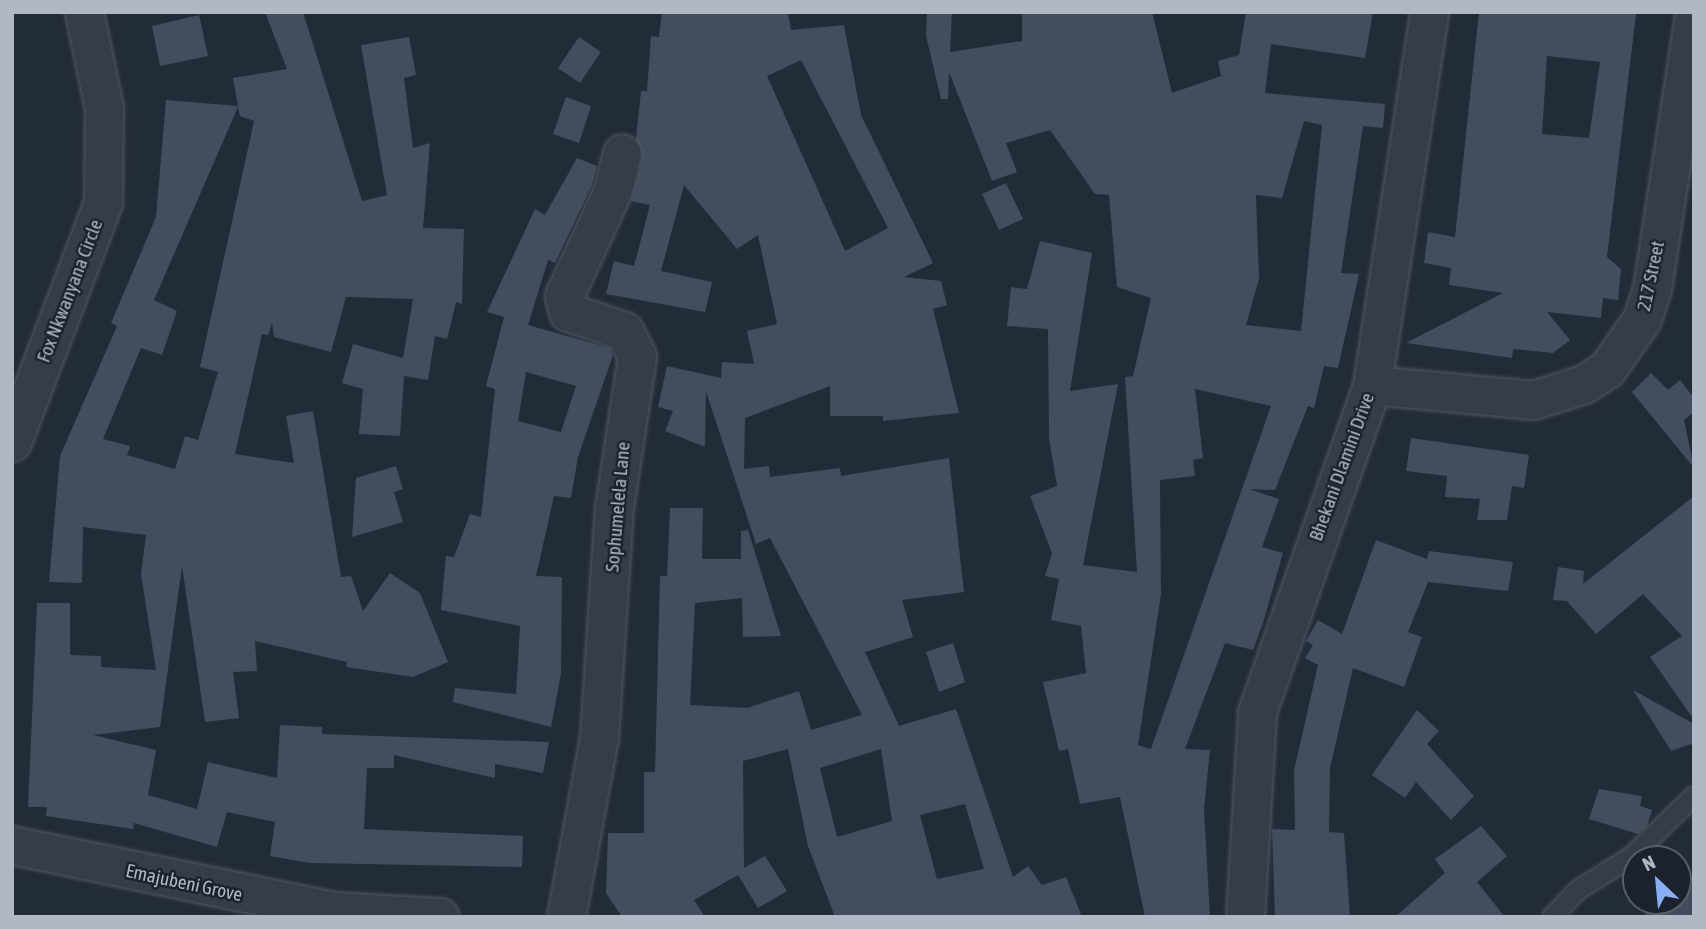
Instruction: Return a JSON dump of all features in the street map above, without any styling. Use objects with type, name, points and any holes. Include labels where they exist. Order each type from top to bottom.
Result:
[{"type":"street","name":"Fox Nkwanyana Circle","points":[[12,442],[103,202],[104,108],[84,12]]},
{"type":"street","name":"Bhekani Dlamini Drive","points":[[1245,917],[1257,712],[1372,385],[1429,12]]},
{"type":"street","name":"217 Street","points":[[1372,385],[1533,400],[1584,384],[1607,369],[1642,319],[1652,289],[1694,16]]},
{"type":"street","name":"Sophumelela Lane","points":[[566,917],[599,738],[614,508],[637,356],[624,331],[568,312],[564,296],[612,192],[622,153]]},
{"type":"street","name":"Emajubeni Grove","points":[[12,845],[309,908],[440,917]]},
{"type":"street","points":[[1666,917],[1694,908]]},
{"type":"lane","points":[[1552,917],[1578,890],[1631,857],[1694,796]]},
{"type":"building","points":[[265,12],[303,12],[362,201],[387,195],[361,45],[409,37],[416,75],[404,78],[413,148],[430,143],[423,228],[464,229],[462,304],[456,302],[447,339],[435,336],[428,380],[404,376],[400,436],[359,434],[363,389],[342,383],[353,344],[403,358],[413,299],[346,297],[331,352],[274,337],[272,323],[268,335],[262,334],[235,454],[294,463],[286,416],[313,411],[341,577],[351,576],[363,611],[390,573],[420,593],[448,662],[413,677],[346,667],[347,662],[255,641],[257,671],[233,672],[239,718],[205,722],[182,566],[160,727],[93,735],[156,750],[148,795],[197,809],[208,762],[277,778],[280,725],[322,727],[322,734],[549,742],[543,773],[495,764],[495,778],[394,755],[394,768],[367,768],[364,829],[523,836],[522,867],[310,863],[270,856],[275,822],[227,812],[217,847],[134,823],[133,829],[46,816],[47,807],[28,807],[37,603],[70,603],[70,655],[101,656],[101,667],[156,670],[141,574],[146,535],[83,527],[82,583],[49,582],[60,456],[117,326],[111,323],[156,217],[166,100],[238,106],[233,78],[287,69]],"holes":[[[238,107],[240,116],[254,121],[200,367],[218,372],[198,440],[185,436],[175,469],[127,455],[130,446],[103,439],[141,348],[162,355],[177,311],[154,300]]]},
{"type":"building","points":[[662,12],[788,12],[791,30],[844,25],[861,115],[933,263],[904,277],[941,281],[947,305],[933,309],[959,413],[883,421],[883,416],[830,416],[830,386],[745,418],[744,469],[769,466],[770,477],[840,468],[841,476],[949,458],[964,592],[902,600],[913,637],[865,652],[899,726],[956,709],[1013,877],[1028,866],[1042,885],[1066,877],[1082,917],[835,917],[808,846],[788,749],[743,761],[744,868],[765,856],[787,891],[758,908],[738,875],[694,900],[705,917],[622,917],[606,893],[608,833],[644,833],[644,772],[655,772],[660,576],[667,576],[670,508],[703,508],[702,559],[741,559],[741,531],[748,530],[781,636],[743,637],[742,598],[695,603],[690,705],[747,708],[799,691],[811,730],[862,715],[770,538],[756,544],[706,391],[705,447],[665,431],[673,411],[658,407],[667,366],[721,378],[722,362],[754,364],[747,331],[777,324],[758,235],[737,249],[684,185],[661,271],[712,282],[705,312],[606,294],[614,261],[634,266],[650,205],[631,201],[642,158],[636,138],[641,91],[647,91],[651,36],[659,37]],"holes":[[[801,60],[888,228],[845,251],[767,76]],[[881,749],[892,821],[837,837],[820,768]],[[965,804],[984,869],[937,879],[920,815]]]},
{"type":"building","points":[[927,12],[952,12],[950,52],[1022,41],[1022,12],[1152,12],[1172,93],[1221,76],[1218,61],[1239,55],[1246,12],[1373,12],[1365,58],[1271,44],[1265,93],[1385,104],[1383,128],[1363,126],[1341,273],[1359,274],[1338,368],[1324,366],[1314,408],[1308,406],[1275,490],[1249,489],[1279,499],[1262,547],[1283,553],[1263,623],[1253,650],[1225,643],[1185,749],[1210,750],[1204,809],[1210,917],[1145,917],[1120,797],[1080,804],[1068,749],[1059,751],[1043,682],[1086,673],[1081,626],[1051,620],[1059,579],[1045,576],[1052,553],[1030,496],[1057,486],[1049,438],[1048,329],[1007,326],[1011,287],[1027,289],[1040,241],[1092,253],[1070,391],[1118,384],[1083,565],[1137,572],[1125,377],[1133,376],[1151,298],[1117,287],[1109,195],[1095,194],[1050,130],[1006,143],[1017,172],[992,181],[949,72],[948,99],[941,99],[926,36]],"holes":[[[1304,121],[1322,125],[1301,331],[1246,325],[1259,279],[1256,195],[1282,198]],[[1195,389],[1271,406],[1151,749],[1138,745],[1161,594],[1160,480],[1195,476],[1193,460],[1203,458]]]},
{"type":"building","points":[[1479,12],[1636,14],[1607,257],[1621,269],[1618,300],[1603,298],[1601,318],[1547,312],[1570,340],[1553,353],[1513,349],[1512,358],[1406,343],[1503,293],[1449,285],[1451,268],[1424,263],[1428,232],[1455,237]],"holes":[[[1547,56],[1600,62],[1589,138],[1542,134]]]},
{"type":"building","points":[[199,15],[208,56],[160,66],[152,26]]},
{"type":"building","points":[[579,37],[601,52],[580,83],[558,68]]},
{"type":"building","points":[[566,97],[591,106],[579,143],[553,134]]},
{"type":"building","points":[[577,158],[597,166],[592,185],[555,263],[548,260],[528,325],[609,348],[613,355],[578,457],[571,498],[554,496],[536,576],[562,577],[561,674],[551,727],[453,702],[455,688],[516,694],[520,626],[441,610],[446,556],[454,557],[470,514],[481,517],[495,389],[486,386],[504,317],[487,312],[535,209],[545,215]],"holes":[[[526,372],[576,386],[561,432],[518,421]]]},
{"type":"building","points":[[1006,183],[1023,219],[999,230],[982,194]]},
{"type":"building","points":[[1651,373],[1668,390],[1680,380],[1694,398],[1694,412],[1684,420],[1694,468],[1632,392]]},
{"type":"building","points":[[1411,438],[1529,455],[1524,488],[1512,486],[1507,520],[1477,520],[1480,499],[1445,497],[1447,476],[1406,471]]},
{"type":"building","points":[[396,466],[403,489],[394,492],[403,522],[352,537],[356,478]]},
{"type":"building","points":[[1694,496],[1694,720],[1650,657],[1682,636],[1643,594],[1596,634],[1567,601],[1553,600],[1558,567],[1584,571],[1583,584]]},
{"type":"building","points":[[1376,540],[1427,559],[1429,551],[1513,562],[1508,591],[1428,582],[1408,632],[1422,637],[1404,687],[1353,668],[1330,768],[1329,832],[1344,833],[1350,917],[1275,917],[1272,829],[1295,830],[1294,771],[1318,665],[1305,658],[1313,645],[1306,641],[1318,620],[1342,634]]},
{"type":"building","points":[[953,643],[965,682],[939,692],[926,652]]},
{"type":"building","points":[[1633,690],[1694,724],[1694,743],[1671,751]]},
{"type":"building","points":[[1417,710],[1439,731],[1427,744],[1474,796],[1451,820],[1416,782],[1405,798],[1372,775]]},
{"type":"building","points":[[1599,789],[1642,796],[1640,806],[1652,810],[1647,826],[1638,834],[1589,819]]},
{"type":"building","points":[[1481,826],[1507,856],[1477,882],[1505,917],[1395,917],[1445,873],[1435,859]]}]
